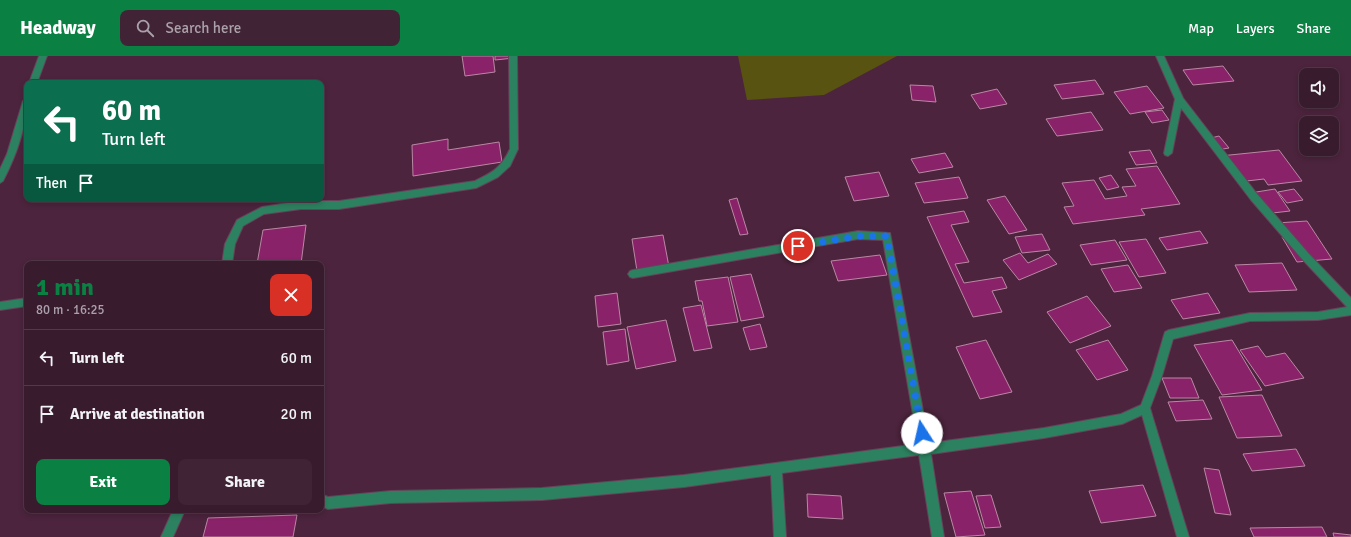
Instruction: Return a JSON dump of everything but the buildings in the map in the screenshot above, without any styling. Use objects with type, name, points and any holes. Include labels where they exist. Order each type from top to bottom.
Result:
[{"type":"street","points":[[34,80],[42,56]]},
{"type":"street","points":[[227,261],[230,244],[240,223],[262,211],[301,204],[339,205],[476,184],[495,175],[507,164],[514,149],[513,56]]},
{"type":"street","points":[[1160,56],[1179,99],[1254,197],[1306,257],[1351,305]]},
{"type":"street","points":[[1168,153],[1179,99]]},
{"type":"street","points":[[0,179],[11,154],[24,111]]},
{"type":"street","points":[[633,274],[858,236],[887,236],[938,537]]},
{"type":"street","points":[[0,306],[24,302]]},
{"type":"street","points":[[1183,537],[1145,408],[1157,376],[1169,335],[1250,317],[1318,316],[1351,311]]},
{"type":"street","points":[[324,501],[328,503],[391,497],[542,494],[684,481],[1044,433],[1122,419],[1145,408]]},
{"type":"street","points":[[776,468],[780,537]]},
{"type":"street","points":[[167,537],[178,513]]},
{"type":"shaded area","points":[[738,56],[897,56],[824,95],[747,100]]},
{"type":"route","points":[[798,246],[858,236],[887,236],[922,433]]}]
